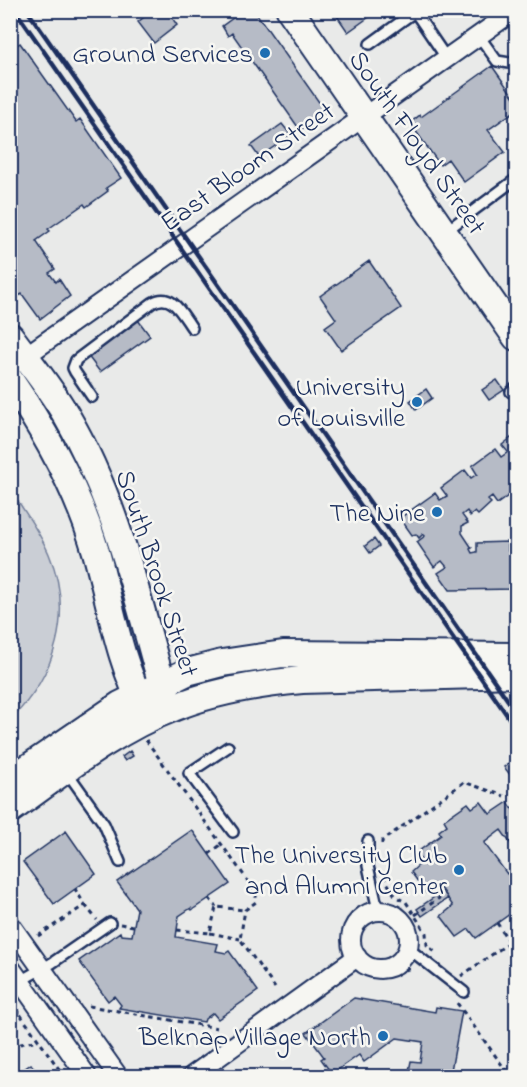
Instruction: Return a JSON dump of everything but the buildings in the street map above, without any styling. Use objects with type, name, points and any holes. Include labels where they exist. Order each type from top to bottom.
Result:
[{"type":"street","name":"South Floyd Street","points":[[290,10],[516,337]]},
{"type":"street","name":"East Bloom Street","points":[[15,353],[364,117],[515,10]]},
{"type":"street","name":"South Brook Street","points":[[15,353],[65,414],[102,487],[123,543],[162,685],[155,722]]},
{"type":"street","name":"South Brook Street","points":[[10,380],[41,427],[80,506],[96,550],[130,677],[137,695],[155,722]]},
{"type":"street","points":[[10,780],[114,708],[137,695],[187,672],[222,663],[283,654],[516,656]]},
{"type":"street","points":[[10,810],[65,770],[128,729],[155,722],[220,692],[291,681],[516,674]]},
{"type":"street","points":[[192,1077],[280,1020],[357,965],[363,963],[371,968],[389,968],[404,957],[410,939],[403,921],[387,911],[378,910],[369,913],[356,924],[351,940],[357,965]]},
{"type":"street","points":[[10,924],[118,1077]]},
{"type":"street","points":[[15,974],[87,1077]]},
{"type":"lane","points":[[370,44],[416,11],[447,59]]},
{"type":"lane","points":[[479,36],[497,61],[516,64]]},
{"type":"lane","points":[[444,232],[516,179]]},
{"type":"lane","points":[[92,397],[73,368],[76,360],[152,303],[162,299],[172,301],[192,328]]},
{"type":"lane","points":[[228,747],[189,773],[233,832]]},
{"type":"lane","points":[[65,770],[105,824],[120,862]]},
{"type":"lane","points":[[368,841],[368,866],[378,910]]},
{"type":"lane","points":[[15,974],[43,969],[110,923]]},
{"type":"lane","points":[[408,949],[464,992]]},
{"type":"path","points":[[155,722],[222,844],[256,892],[256,902],[244,910],[216,907],[209,898]]},
{"type":"path","points":[[381,850],[382,841],[464,782],[504,796]]},
{"type":"path","points":[[209,854],[222,844]]},
{"type":"path","points":[[378,867],[396,897],[406,902],[415,915],[426,933],[427,945],[436,953]]},
{"type":"path","points":[[34,938],[85,905],[75,889]]},
{"type":"path","points":[[415,915],[445,894]]},
{"type":"path","points":[[210,933],[216,907]]},
{"type":"path","points":[[240,939],[244,910]]},
{"type":"path","points":[[497,923],[510,942]]},
{"type":"path","points":[[177,930],[240,939],[275,988]]},
{"type":"path","points":[[461,977],[516,938]]},
{"type":"path","points":[[357,965],[385,978],[416,966]]},
{"type":"path","points":[[453,998],[509,1075],[516,1071]]},
{"type":"path","points":[[10,1000],[64,1077]]},
{"type":"path","points":[[82,1005],[217,1028]]},
{"type":"path","points":[[11,1049],[18,1011]]},
{"type":"path","points":[[11,1049],[16,1045],[38,1040]]},
{"type":"shaded area","points":[[18,501],[39,533],[49,554],[60,598],[60,621],[49,663],[39,683],[27,702],[11,719],[10,508]]},
{"type":"railway","points":[[15,10],[516,728]]},
{"type":"railway","points":[[27,10],[516,712]]},
{"type":"place","name":"Ground Services","points":[[265,53]]},
{"type":"place","name":"University of Louisville","points":[[417,402]]},
{"type":"place","name":"The Nine","points":[[437,512]]},
{"type":"place","name":"The University Club and Alumni Center","points":[[459,870]]},
{"type":"place","name":"Belknap Village North","points":[[383,1036]]}]
